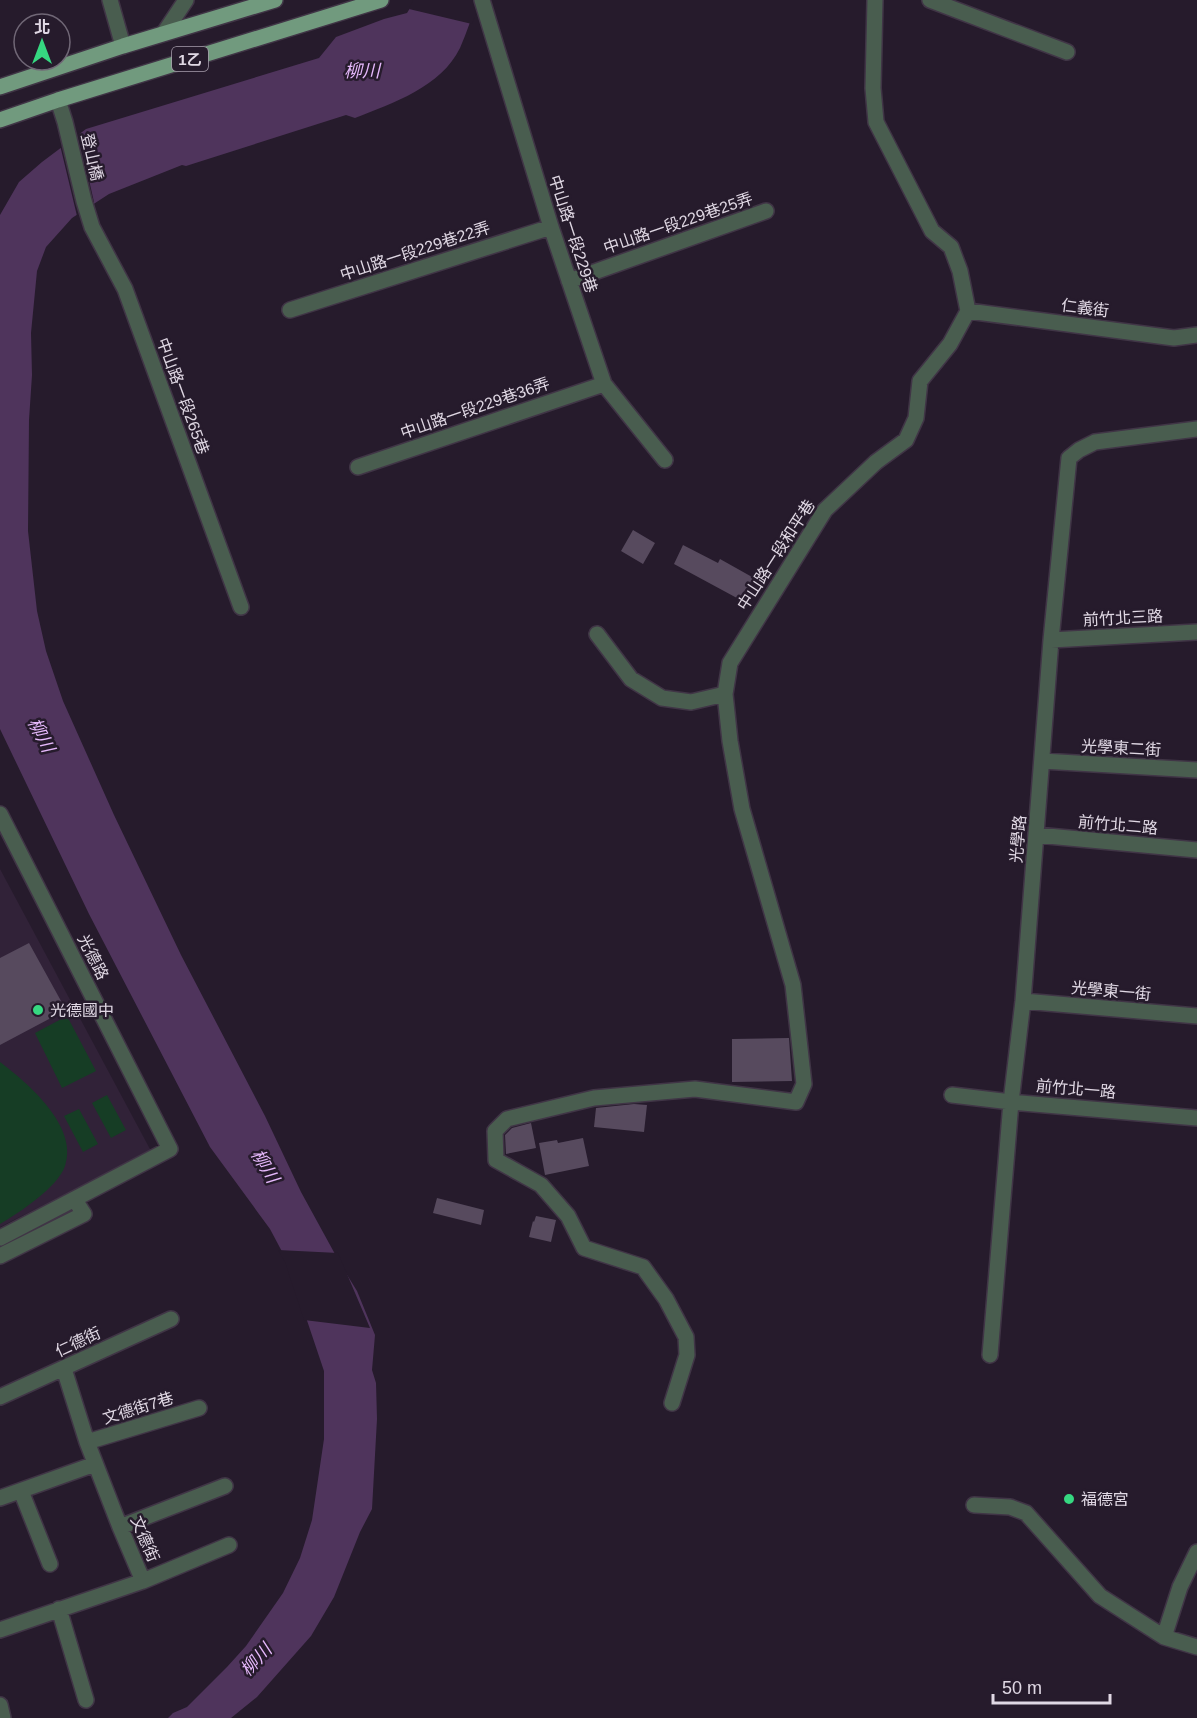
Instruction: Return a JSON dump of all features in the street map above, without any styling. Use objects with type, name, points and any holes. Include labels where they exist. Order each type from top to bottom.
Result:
[{"type":"main road","name":"1乙","points":[[0,87],[164,33],[275,0]]},
{"type":"main road","name":"1乙","points":[[0,120],[381,0]]},
{"type":"street","points":[[110,0],[123,46]]},
{"type":"street","points":[[164,33],[186,0]]},
{"type":"street","name":"中山路一段229巷","points":[[482,0],[569,281],[604,384],[665,460]]},
{"type":"street","points":[[875,0],[873,88],[876,122],[932,231],[951,248],[960,271],[968,311]]},
{"type":"street","points":[[930,0],[1067,52]]},
{"type":"street","name":"登山橋","points":[[58,100],[84,201]]},
{"type":"street","name":"中山路一段265巷","points":[[84,201],[92,227],[125,289],[242,607]]},
{"type":"street","name":"中山路一段229巷25弄","points":[[569,281],[766,211]]},
{"type":"street","name":"中山路一段229巷22弄","points":[[290,310],[552,227]]},
{"type":"street","name":"仁義街","points":[[968,311],[1174,338],[1197,334]]},
{"type":"street","name":"中山路一段和平巷","points":[[672,1403],[687,1355],[686,1337],[666,1299],[643,1267],[584,1248],[568,1216],[541,1185],[496,1160],[495,1131],[507,1119],[594,1098],[695,1089],[796,1102],[804,1084],[793,985],[742,809],[730,741],[726,694],[730,663],[825,510],[876,462],[906,440],[916,418],[920,381],[950,344],[968,311]]},
{"type":"street","name":"中山路一段229巷36弄","points":[[358,467],[604,384]]},
{"type":"street","name":"光學路","points":[[990,1355],[1011,1102],[1023,1001],[1051,640],[1069,458],[1095,442],[1197,429]]},
{"type":"street","name":"前竹北三路","points":[[1051,640],[1197,632]]},
{"type":"street","points":[[597,634],[631,679],[662,698],[691,702],[726,694]]},
{"type":"street","name":"光學東二街","points":[[1042,761],[1197,770]]},
{"type":"street","name":"光德路","points":[[0,814],[171,1149],[75,1200]]},
{"type":"street","name":"前竹北二路","points":[[1037,835],[1197,850]]},
{"type":"street","name":"光學東一街","points":[[1023,1001],[1197,1016]]},
{"type":"street","name":"前竹北一路","points":[[952,1095],[1197,1118]]},
{"type":"street","points":[[0,1238],[75,1200],[84,1214],[0,1256]]},
{"type":"street","name":"仁德街","points":[[0,1397],[171,1319]]},
{"type":"street","name":"文德街","points":[[0,1629],[143,1581],[95,1464],[64,1369]]},
{"type":"street","name":"文德街7巷","points":[[87,1442],[199,1408]]},
{"type":"street","points":[[0,1498],[95,1464]]},
{"type":"street","points":[[120,1527],[225,1486]]},
{"type":"street","points":[[21,1491],[50,1564]]},
{"type":"street","points":[[974,1505],[1010,1507],[1026,1513],[1100,1596],[1164,1637],[1197,1647]]},
{"type":"street","points":[[143,1581],[229,1545]]},
{"type":"street","points":[[1164,1637],[1180,1587],[1197,1552]]},
{"type":"street","points":[[59,1610],[86,1700]]},
{"type":"street","points":[[0,1705],[3,1718]]},
{"type":"shaded area","name":"光德國中","points":[[0,869],[151,1151],[0,1227]]},
{"type":"green space","points":[[67,1016],[96,1071],[62,1088],[35,1033]]},
{"type":"green space","points":[[0,1062],[37,1094],[48,1107],[65,1136],[67,1151],[65,1166],[55,1182],[27,1206],[0,1224]]},
{"type":"green space","points":[[107,1095],[126,1130],[111,1138],[92,1103]]},
{"type":"green space","points":[[79,1109],[98,1144],[83,1152],[64,1116]]},
{"type":"water","name":"柳川","points":[[415,0],[478,0],[460,48],[452,62],[428,83],[400,100],[355,118],[346,115],[186,166],[182,165],[109,194],[72,218],[46,247],[37,271],[31,333],[28,531],[37,611],[46,651],[63,701],[181,955],[265,1116],[301,1192],[357,1291],[375,1335],[372,1370],[376,1383],[377,1419],[372,1509],[360,1532],[334,1597],[311,1636],[257,1697],[231,1718],[168,1718],[173,1713],[187,1707],[246,1646],[283,1593],[300,1558],[312,1520],[324,1439],[324,1371],[287,1261],[270,1229],[210,1147],[89,914],[0,729],[0,215],[19,182],[86,129],[319,58],[336,37],[407,13]]},
{"type":"pier","points":[[413,0],[481,0],[472,24],[409,9]]},
{"type":"pier","points":[[78,131],[94,202],[77,216],[60,145]]},
{"type":"pier","points":[[278,1250],[338,1253],[370,1328],[304,1320],[285,1262]]},
{"type":"building","points":[[633,530],[655,543],[643,564],[621,551]]},
{"type":"building","points":[[683,545],[718,563],[720,559],[761,582],[748,604],[674,564]]},
{"type":"building","points":[[29,943],[66,1010],[0,1045],[0,958]]},
{"type":"building","points":[[789,1038],[792,1081],[732,1082],[732,1039]]},
{"type":"building","points":[[647,1105],[644,1132],[594,1127],[596,1108]]},
{"type":"building","points":[[531,1123],[536,1148],[506,1154],[505,1135],[512,1128]]},
{"type":"building","points":[[583,1138],[589,1166],[545,1175],[539,1143],[557,1140],[558,1143]]},
{"type":"building","points":[[437,1198],[484,1210],[481,1225],[433,1213]]},
{"type":"building","points":[[536,1216],[556,1220],[551,1242],[529,1237]]},
{"type":"place","name":"光德國中","points":[[38,1010]]},
{"type":"place","name":"福德宮","points":[[1069,1499]]}]
